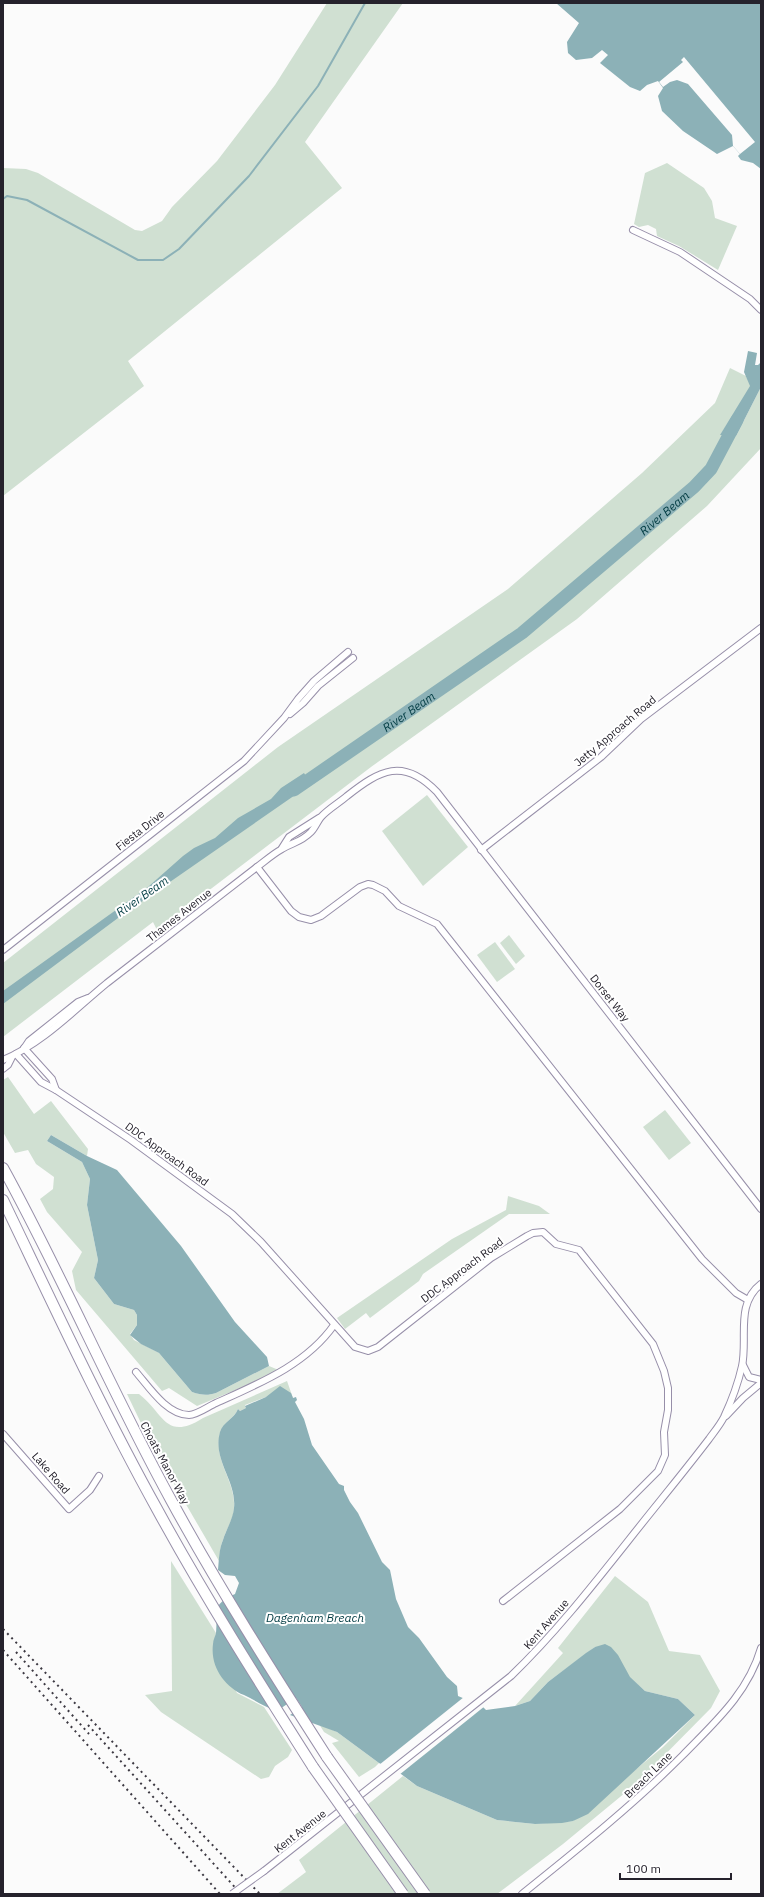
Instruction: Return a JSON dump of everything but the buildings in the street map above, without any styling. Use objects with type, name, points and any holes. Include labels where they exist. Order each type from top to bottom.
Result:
[{"type":"highway","name":"Choats Manor Way","points":[[3,1168],[37,1232],[102,1367],[171,1500],[217,1582],[266,1662],[328,1757],[425,1894]]},
{"type":"highway","points":[[3,1200],[72,1344],[156,1508],[252,1671],[313,1767],[403,1894]]},
{"type":"street","points":[[633,230],[680,252],[750,299],[761,310]]},
{"type":"street","name":"Jetty Approach Road","points":[[481,850],[601,757],[641,719],[761,628]]},
{"type":"street","name":"Fiesta Drive","points":[[3,950],[244,761],[284,718],[314,681],[348,652]]},
{"type":"street","name":"Fiesta Drive","points":[[284,718],[303,703],[318,686],[353,658]]},
{"type":"street","name":"Thames Avenue","points":[[3,1069],[29,1041],[78,1002],[89,998],[282,848],[289,837],[321,817],[366,781],[392,769],[418,776],[430,785],[443,800]]},
{"type":"street","name":"Dorset Way","points":[[443,800],[761,1208]]},
{"type":"street","name":"Thames Avenue","points":[[282,848],[296,844],[312,832],[321,817]]},
{"type":"street","points":[[257,867],[291,911],[299,917],[311,920],[321,916],[360,886],[368,884],[374,885],[385,891],[399,906],[437,924],[702,1259],[736,1293],[748,1300]]},
{"type":"street","points":[[25,1047],[52,1080],[56,1090]]},
{"type":"street","name":"Thames Avenue","points":[[3,1060],[14,1056]]},
{"type":"street","name":"DDC Approach Road","points":[[14,1056],[41,1082],[56,1090],[131,1140],[232,1214],[261,1242],[354,1347],[363,1351],[372,1350],[491,1258],[533,1233],[543,1232],[556,1244],[579,1250],[653,1344],[664,1371],[668,1388],[668,1410],[664,1432],[665,1454],[658,1471],[620,1509],[503,1601]]},
{"type":"street","name":"Kent Avenue","points":[[232,1894],[264,1871],[480,1700],[530,1657],[576,1604],[681,1475],[724,1419],[735,1393],[742,1364],[742,1327],[748,1300],[761,1284]]},
{"type":"street","points":[[136,1372],[159,1398],[175,1412],[189,1415],[239,1394],[288,1368],[325,1338],[334,1326]]},
{"type":"street","points":[[724,1419],[761,1381],[749,1377],[742,1364]]},
{"type":"street","name":"Lake Road","points":[[3,1434],[69,1509],[90,1490],[99,1476]]},
{"type":"street","name":"Breach Lane","points":[[522,1894],[595,1837],[647,1791],[716,1722],[741,1692],[749,1678],[761,1648]]},
{"type":"green space","points":[[327,3],[403,3],[305,142],[342,188],[128,361],[144,386],[3,496],[3,168],[26,169],[38,173],[135,230],[142,231],[162,221],[172,207],[217,161],[275,85]]},
{"type":"green space","points":[[667,163],[704,188],[712,201],[715,218],[737,226],[718,270],[679,246],[657,236],[656,229],[648,225],[639,227],[634,224],[645,173]]},
{"type":"green space","points":[[730,368],[746,376],[751,386],[721,434],[736,436],[761,387],[761,448],[707,506],[577,619],[371,767],[157,930],[153,922],[3,1037],[3,963],[278,747],[508,589],[642,473],[715,403]]},
{"type":"green space","points":[[427,795],[468,847],[423,886],[382,831]]},
{"type":"green space","points":[[509,935],[525,956],[516,964],[500,943]]},
{"type":"green space","points":[[495,942],[515,969],[497,982],[477,955]]},
{"type":"green space","points":[[8,1077],[34,1114],[51,1101],[88,1149],[87,1156],[51,1135],[47,1141],[82,1162],[90,1179],[87,1205],[98,1260],[94,1278],[114,1304],[134,1310],[137,1315],[137,1325],[130,1334],[134,1340],[159,1353],[192,1392],[198,1394],[207,1395],[216,1393],[269,1366],[281,1371],[197,1406],[169,1388],[162,1391],[76,1290],[72,1271],[82,1252],[47,1212],[40,1199],[53,1189],[54,1177],[36,1164],[28,1150],[15,1153],[3,1132],[3,1080]]},
{"type":"green space","points":[[665,1110],[691,1143],[669,1160],[643,1127]]},
{"type":"green space","points":[[508,1196],[539,1206],[550,1214],[509,1214],[423,1274],[419,1281],[370,1318],[366,1313],[345,1329],[337,1318],[452,1239],[506,1210]]},
{"type":"green space","points":[[287,1381],[293,1398],[266,1397],[245,1405],[246,1408],[240,1411],[238,1409],[234,1416],[221,1430],[219,1443],[220,1453],[232,1489],[234,1498],[234,1512],[221,1545],[219,1561],[152,1446],[127,1394],[139,1394],[166,1422],[173,1426],[180,1427],[190,1425]]},
{"type":"green space","points":[[171,1561],[216,1633],[213,1645],[237,1693],[264,1707],[292,1750],[288,1757],[275,1766],[269,1777],[261,1779],[161,1712],[145,1695],[172,1691]]},
{"type":"green space","points":[[615,1576],[648,1602],[669,1651],[700,1655],[720,1691],[711,1708],[637,1783],[563,1844],[497,1894],[277,1894],[306,1872],[299,1860],[403,1776],[417,1786],[497,1820],[535,1824],[573,1821],[663,1747],[695,1715],[678,1699],[645,1691],[595,1647],[548,1682],[530,1701],[515,1706],[563,1653],[558,1648]]},
{"type":"green space","points":[[319,1724],[337,1732],[379,1763],[359,1777],[332,1743],[339,1741],[324,1732]]},
{"type":"water","points":[[556,3],[761,3],[761,169],[753,163],[741,160],[738,156],[740,154],[733,146],[717,154],[683,131],[662,111],[658,96],[663,88],[658,81],[647,85],[640,91],[630,87],[600,63],[608,55],[602,50],[592,58],[576,60],[568,53],[567,42],[579,23]]},
{"type":"water","points":[[748,351],[757,353],[755,365],[758,365],[761,362],[761,387],[736,436],[720,435],[750,386],[744,372]]},
{"type":"water","points":[[304,773],[311,784],[118,918],[3,1004],[3,991],[148,887],[194,848],[215,838],[238,818],[271,799],[281,788]]},
{"type":"water","points":[[51,1135],[87,1156],[117,1170],[181,1246],[235,1322],[267,1357],[269,1366],[216,1393],[207,1395],[198,1394],[192,1392],[159,1353],[141,1344],[130,1335],[137,1325],[137,1315],[134,1310],[114,1304],[94,1278],[98,1260],[87,1205],[90,1179],[82,1162],[47,1141]]},
{"type":"water","name":"Dagenham Breach","points":[[280,1386],[291,1393],[293,1398],[296,1397],[297,1400],[295,1402],[304,1419],[312,1445],[339,1484],[344,1486],[344,1490],[350,1502],[358,1513],[382,1562],[390,1570],[396,1599],[408,1627],[419,1638],[447,1677],[457,1686],[458,1696],[482,1706],[486,1710],[515,1706],[530,1701],[548,1682],[586,1653],[595,1647],[605,1644],[611,1647],[618,1655],[630,1677],[645,1691],[678,1699],[695,1715],[588,1814],[573,1821],[535,1824],[497,1820],[417,1786],[401,1774],[379,1763],[337,1732],[290,1715],[302,1707],[296,1698],[277,1711],[231,1687],[216,1668],[213,1652],[213,1643],[216,1633],[217,1609],[222,1602],[235,1594],[239,1583],[235,1576],[225,1575],[218,1570],[219,1555],[224,1536],[232,1516],[234,1498],[219,1452],[218,1442],[221,1429],[238,1409],[240,1411],[246,1408],[245,1406],[266,1397]]},
{"type":"pier","points":[[684,57],[755,142],[740,154],[733,146],[732,135],[688,84],[677,80],[670,82],[663,87],[659,82],[683,62],[681,60]]},
{"type":"pier","points":[[464,1697],[485,1706],[399,1775],[379,1765]]},
{"type":"waterway","points":[[3,199],[7,196],[27,200],[138,260],[163,260],[179,249],[249,176],[318,86],[365,3]]},
{"type":"waterway","name":"River Beam","points":[[294,790],[522,633],[694,487],[711,469],[737,420]]},
{"type":"railway","points":[[3,1629],[260,1894]]},
{"type":"railway","points":[[3,1650],[220,1894]]},
{"type":"railway","points":[[16,1652],[89,1734]]},
{"type":"railway","points":[[88,1725],[241,1894]]}]
